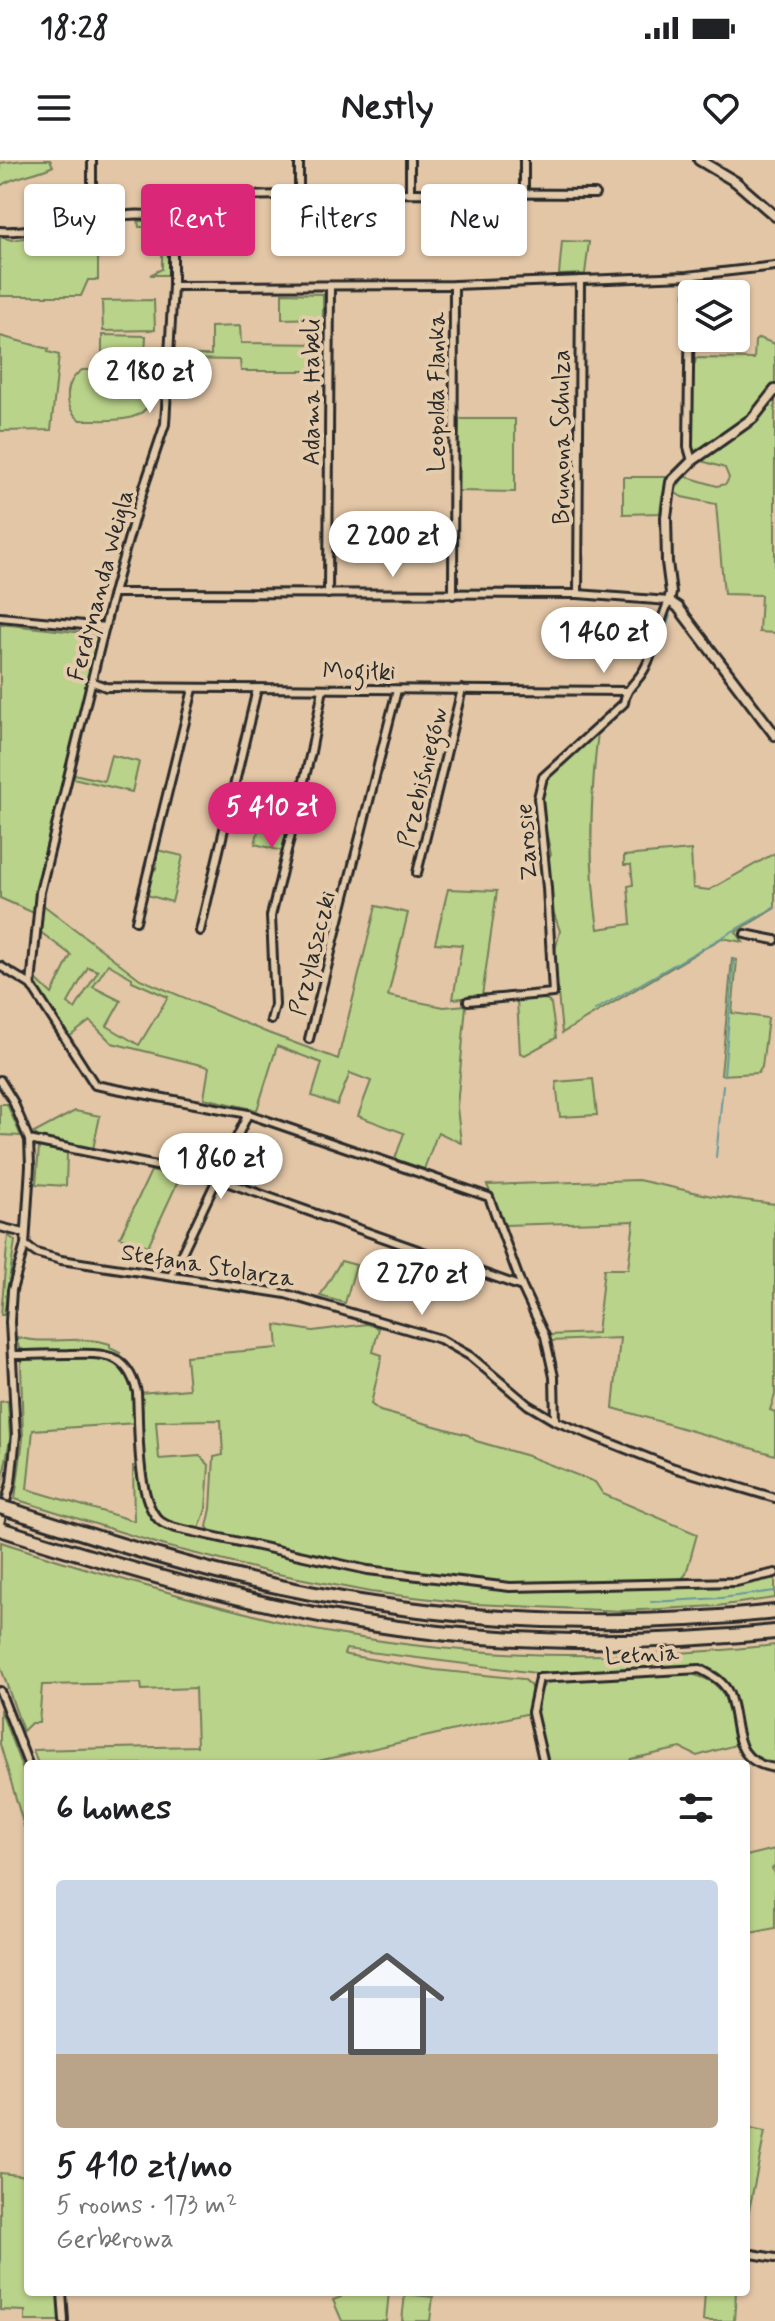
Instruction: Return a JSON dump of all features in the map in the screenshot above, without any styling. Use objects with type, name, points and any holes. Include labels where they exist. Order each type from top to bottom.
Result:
[{"type":"highway","points":[[6,1509],[252,1581],[405,1609],[511,1620],[582,1622],[665,1621],[775,1612]]},
{"type":"highway","points":[[2,1528],[145,1572],[251,1600],[392,1627],[474,1636],[588,1642],[775,1632]]},
{"type":"street","points":[[92,160],[92,184]]},
{"type":"street","points":[[299,160],[299,184]]},
{"type":"street","points":[[410,160],[410,193]]},
{"type":"street","points":[[524,160],[524,184]]},
{"type":"street","points":[[699,160],[736,182],[775,216]]},
{"type":"street","points":[[405,193],[421,193]]},
{"type":"street","points":[[527,193],[595,194]]},
{"type":"street","points":[[0,231],[24,231]]},
{"type":"street","name":"Ferdynanda Weigla","points":[[31,985],[40,892],[113,593],[165,424],[173,256]]},
{"type":"street","points":[[173,286],[454,285],[688,276],[775,266]]},
{"type":"street","name":"Brunona Schulza","points":[[578,594],[580,280]]},
{"type":"street","name":"Leopolda Flanka","points":[[453,595],[454,285]]},
{"type":"street","name":"Adama Habeli","points":[[328,594],[330,286]]},
{"type":"street","points":[[689,352],[688,447],[692,461]]},
{"type":"street","points":[[669,601],[666,509],[671,482],[692,461],[753,418],[775,390]]},
{"type":"street","points":[[113,593],[578,594],[669,601],[678,607],[775,735]]},
{"type":"street","name":"Zarosie","points":[[468,1001],[553,993],[538,798],[543,777],[624,703],[626,691],[644,671],[656,646],[669,601]]},
{"type":"street","points":[[0,617],[105,627]]},
{"type":"street","name":"Mogiłki","points":[[93,682],[106,687],[193,689],[626,691]]},
{"type":"street","points":[[136,921],[193,689]]},
{"type":"street","points":[[200,931],[257,689]]},
{"type":"street","points":[[271,1020],[275,1005],[271,916],[323,689]]},
{"type":"street","name":"Przebiśniegów","points":[[417,873],[462,689]]},
{"type":"street","name":"Przylaszczki","points":[[309,1039],[397,690]]},
{"type":"street","points":[[745,934],[775,940]]},
{"type":"street","points":[[0,966],[31,985],[95,1085],[248,1114],[489,1197],[522,1287],[545,1336],[554,1377],[555,1421]]},
{"type":"street","points":[[0,1080],[13,1101],[29,1140],[30,1166],[25,1245],[12,1290],[10,1322],[16,1435],[2,1528]]},
{"type":"street","points":[[171,1276],[248,1114]]},
{"type":"street","points":[[29,1140],[215,1178],[522,1287]]},
{"type":"street","points":[[0,1227],[24,1233]]},
{"type":"street","name":"Stefana Stolarza","points":[[25,1245],[36,1253],[61,1260],[286,1294],[440,1339],[470,1356],[528,1405],[555,1421],[674,1468],[775,1498]]},
{"type":"street","points":[[13,1355],[102,1353],[122,1363],[133,1378],[137,1392],[144,1493],[157,1518],[165,1525],[368,1570],[510,1587],[736,1582],[775,1573]]},
{"type":"street","name":"Letnia","points":[[543,1760],[532,1712],[539,1678],[700,1669],[716,1678],[728,1692],[741,1746],[750,1759],[775,1768]]},
{"type":"street","points":[[0,1691],[26,1760]]},
{"type":"street","points":[[750,2254],[775,2258]]},
{"type":"street","points":[[62,2296],[64,2321]]},
{"type":"green space","points":[[50,160],[53,166],[0,186],[0,163]]},
{"type":"green space","points":[[0,237],[12,240],[24,238],[24,256],[98,256],[98,280],[88,280],[81,296],[0,296]]},
{"type":"green space","points":[[562,241],[589,242],[585,274],[559,275]]},
{"type":"green space","points":[[162,256],[168,256],[168,275],[150,275],[162,269]]},
{"type":"green space","points":[[282,293],[323,294],[323,318],[282,319]]},
{"type":"green space","points":[[154,300],[155,330],[103,331],[102,301]]},
{"type":"green space","points":[[240,326],[241,343],[324,344],[324,371],[241,371],[240,360],[175,359],[176,355],[211,355],[211,327]]},
{"type":"green space","points":[[102,335],[146,336],[145,355],[102,354]]},
{"type":"green space","points":[[0,336],[49,349],[48,352],[59,355],[51,430],[0,431]]},
{"type":"green space","points":[[759,338],[775,344],[775,633],[759,632],[761,595],[724,594],[716,504],[682,497],[674,492],[684,476],[717,486],[726,484],[729,478],[725,468],[702,461],[691,449],[692,363],[696,358],[754,359],[755,341]]},
{"type":"green space","points":[[138,369],[147,377],[151,388],[148,406],[141,413],[112,420],[80,420],[74,415],[68,402],[69,388],[82,370]]},
{"type":"green space","points":[[459,419],[515,419],[515,492],[458,491]]},
{"type":"green space","points":[[623,477],[669,477],[660,513],[623,514]]},
{"type":"green space","points":[[0,624],[94,634],[99,641],[41,875],[33,942],[34,913],[0,898]]},
{"type":"green space","points":[[598,732],[591,830],[598,929],[631,924],[628,886],[633,885],[631,865],[624,865],[624,856],[691,850],[693,888],[709,890],[775,853],[775,908],[736,932],[743,942],[722,938],[562,1033],[554,954],[560,931],[552,908],[548,858],[551,855],[541,798],[555,771]]},
{"type":"green space","points":[[111,755],[139,762],[132,792],[73,778],[74,774],[104,781]]},
{"type":"green space","points":[[267,797],[294,804],[282,851],[255,844]]},
{"type":"green space","points":[[157,850],[183,856],[172,902],[147,895],[156,869]]},
{"type":"green space","points":[[448,889],[497,891],[482,996],[453,999],[462,945],[435,943]]},
{"type":"green space","points":[[42,904],[140,979],[338,1059],[376,906],[408,913],[388,996],[444,1007],[466,1005],[457,1107],[461,1143],[438,1132],[424,1169],[395,1159],[404,1133],[358,1116],[371,1081],[350,1073],[337,1105],[312,1096],[322,1063],[277,1046],[257,1110],[204,1098],[209,1067],[112,1043],[90,1021],[69,1037],[35,983],[35,978],[52,994],[71,955],[39,931]],"holes":[[[108,964],[132,978],[132,981],[168,997],[139,1045],[107,1026],[121,1001],[93,987]],[[88,967],[98,971],[75,1009],[68,1003]]]},
{"type":"green space","points":[[732,959],[737,960],[732,1013],[768,1018],[762,1067],[758,1073],[721,1075]]},
{"type":"green space","points":[[546,999],[551,1004],[556,1038],[525,1055],[520,1053],[517,1000]]},
{"type":"green space","points":[[593,1079],[597,1115],[560,1117],[556,1082]]},
{"type":"green space","points":[[0,1104],[7,1104],[21,1136],[0,1135]]},
{"type":"green space","points":[[75,1111],[100,1116],[93,1149],[41,1139],[34,1133]]},
{"type":"green space","points":[[39,1147],[67,1153],[66,1186],[36,1184]]},
{"type":"green space","points":[[151,1171],[180,1177],[148,1246],[120,1237]]},
{"type":"green space","points":[[638,1180],[712,1196],[775,1204],[775,1395],[770,1410],[775,1412],[775,1455],[613,1408],[620,1338],[550,1341],[548,1335],[597,1333],[604,1269],[628,1269],[634,1221],[504,1225],[487,1185]]},
{"type":"green space","points":[[8,1235],[15,1241],[4,1315],[1,1315]]},
{"type":"green space","points":[[341,1261],[356,1265],[345,1303],[320,1296]]},
{"type":"green space","points":[[367,1324],[379,1328],[373,1352],[382,1355],[371,1404],[380,1411],[468,1435],[476,1441],[528,1456],[595,1482],[603,1494],[697,1534],[686,1574],[681,1580],[504,1584],[369,1567],[212,1533],[207,1527],[214,1457],[223,1455],[221,1420],[156,1421],[159,1459],[200,1456],[209,1465],[206,1509],[199,1529],[179,1526],[164,1518],[154,1506],[144,1473],[143,1411],[139,1393],[189,1389],[186,1356],[278,1348],[276,1325],[313,1331]]},
{"type":"green space","points":[[16,1337],[99,1341],[110,1344],[110,1348],[120,1353],[118,1356],[101,1350],[24,1350],[19,1348]]},
{"type":"green space","points":[[100,1357],[117,1365],[128,1378],[136,1413],[131,1414],[136,1417],[136,1423],[33,1430],[27,1489],[134,1521],[133,1466],[138,1466],[146,1508],[164,1528],[311,1561],[511,1590],[723,1587],[775,1577],[775,1598],[717,1606],[621,1611],[475,1604],[370,1592],[273,1573],[169,1547],[15,1499],[23,1439],[21,1363],[25,1358]]},
{"type":"green space","points":[[8,1401],[10,1439],[0,1493],[0,1402]]},
{"type":"green space","points":[[1,1542],[111,1576],[299,1627],[426,1647],[542,1655],[600,1655],[775,1645],[775,1765],[757,1760],[745,1747],[731,1687],[715,1671],[668,1667],[536,1673],[346,1649],[344,1654],[347,1655],[435,1670],[523,1679],[532,1690],[530,1713],[323,1760],[37,1760],[33,1750],[197,1746],[195,1688],[142,1690],[141,1683],[42,1685],[39,1723],[31,1723],[23,1731],[0,1665]]},
{"type":"green space","points":[[682,1673],[698,1676],[718,1687],[724,1696],[735,1745],[697,1756],[681,1748],[630,1760],[547,1760],[536,1710],[537,1699],[548,1681]]},
{"type":"green space","points":[[0,1709],[24,1773],[24,1826],[0,1744]]},
{"type":"green space","points":[[775,1849],[775,1867],[772,1868],[775,1877],[775,1928],[750,1933],[750,1855]]},
{"type":"green space","points":[[750,2129],[765,2132],[750,2205]]},
{"type":"green space","points":[[0,2173],[24,2176],[24,2296],[59,2296],[61,2321],[25,2321],[25,2311],[0,2310]]},
{"type":"green space","points":[[389,2296],[386,2321],[342,2321],[333,2300],[341,2297]]},
{"type":"green space","points":[[405,2296],[433,2297],[430,2321],[402,2321]]},
{"type":"green space","points":[[705,2296],[736,2296],[734,2321],[703,2321]]},
{"type":"waterway","points":[[634,692],[654,661],[670,616]]},
{"type":"waterway","points":[[595,1010],[775,907]]},
{"type":"waterway","points":[[724,1075],[734,960]]},
{"type":"waterway","points":[[716,1157],[723,1085]]},
{"type":"waterway","points":[[651,1602],[775,1591]]}]
